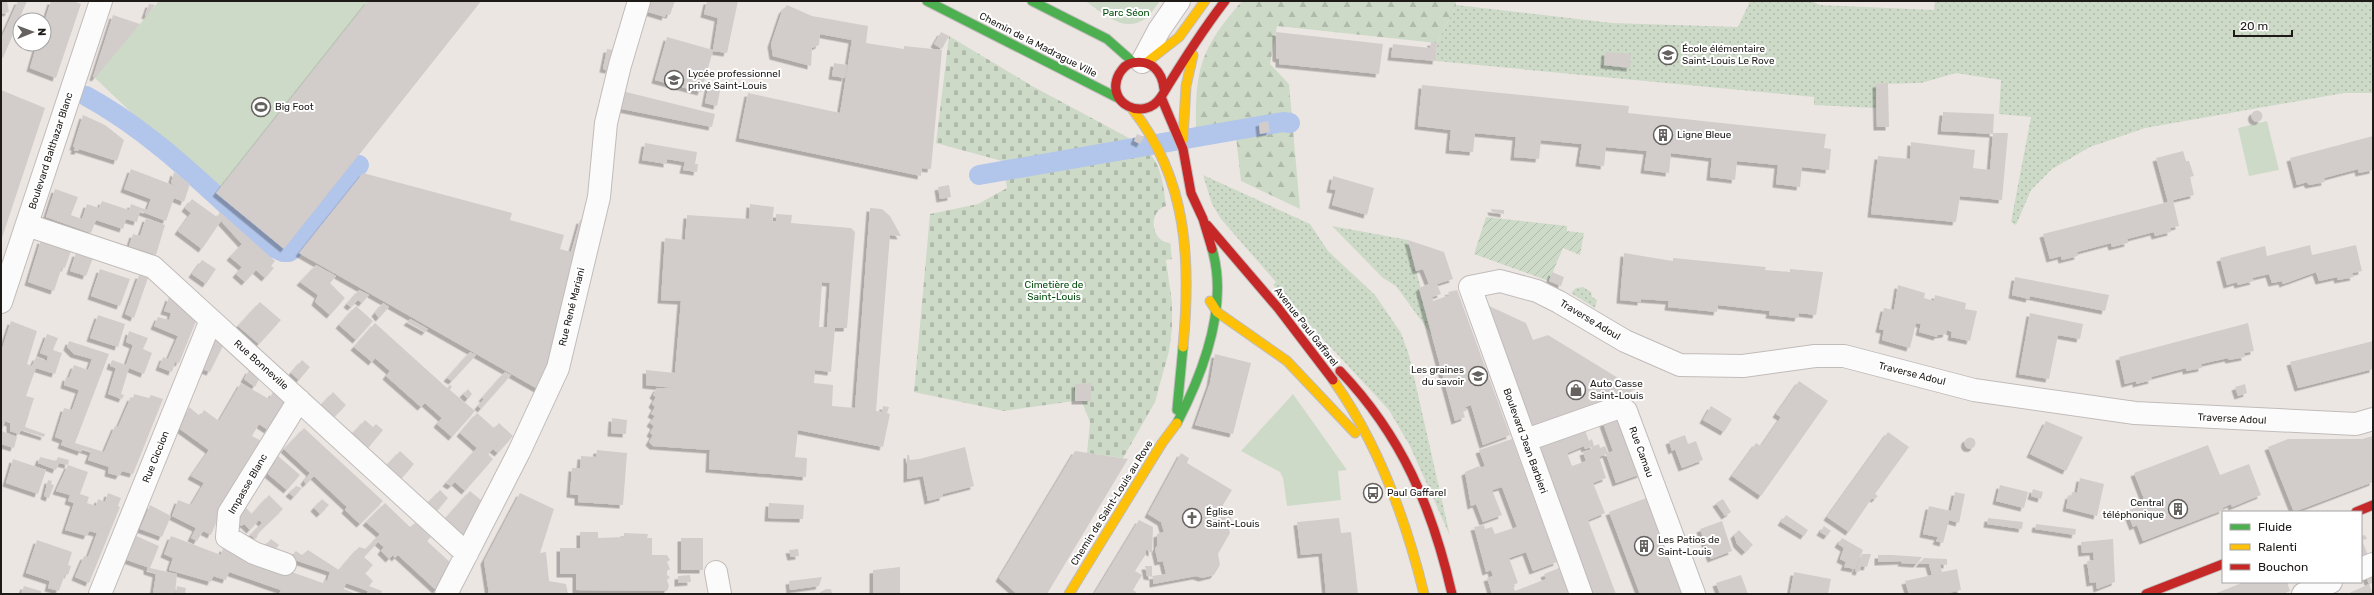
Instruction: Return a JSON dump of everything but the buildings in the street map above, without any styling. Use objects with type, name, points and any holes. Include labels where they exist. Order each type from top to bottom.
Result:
[{"type":"main road","name":"Chemin de la Madrague Ville","points":[[927,1],[1118,98]]},
{"type":"main road","points":[[943,1],[947,11]]},
{"type":"main road","points":[[1032,1],[1107,39],[1141,62]]},
{"type":"main road","points":[[1176,425],[1187,314],[1188,264],[1176,193],[1154,139],[1133,110],[1124,106],[1118,98],[1115,90],[1119,72],[1125,66],[1141,62],[1179,37],[1205,1]]},
{"type":"main road","name":"Chemin de Saint-Louis au Rove","points":[[1133,110],[1149,108],[1163,93],[1204,28],[1225,1]]},
{"type":"main road","name":"Chemin de Saint-Louis au Rove","points":[[1183,149],[1184,97],[1188,67],[1204,28]]},
{"type":"main road","name":"Chemin de Saint-Louis au Rove","points":[[1069,594],[1162,443],[1176,425],[1194,390],[1217,312],[1217,286],[1213,253],[1203,219],[1191,193],[1183,149],[1163,93],[1160,72],[1141,62]]},
{"type":"main road","name":"Avenue Paul Gaffarel","points":[[1203,219],[1290,322],[1345,396],[1377,458],[1391,490],[1416,559],[1424,594]]},
{"type":"main road","points":[[1188,264],[1195,276]]},
{"type":"main road","name":"Avenue Paul Gaffarel","points":[[1206,294],[1217,312],[1287,361],[1310,383],[1377,458]]},
{"type":"main road","points":[[1290,322],[1348,379],[1371,405],[1408,462],[1428,512],[1448,576],[1452,594]]},
{"type":"main road","points":[[2358,511],[2373,505]]},
{"type":"main road","points":[[2146,594],[2222,564]]},
{"type":"street","name":"Boulevard Balthazar Blanc","points":[[1,302],[101,1]]},
{"type":"street","name":"Rue René Mariani","points":[[446,594],[518,452],[558,368],[599,197],[606,122],[620,66],[639,1]]},
{"type":"street","points":[[1141,62],[1159,30],[1179,1]]},
{"type":"street","name":"Rue Bonneville","points":[[27,225],[154,267],[467,554]]},
{"type":"street","name":"Traverse Adoul","points":[[1470,288],[1500,281],[1537,291],[1559,302],[1625,341],[1680,365],[1743,366],[1815,356],[1844,356],[1974,390],[2135,413],[2356,424],[2373,419]]},
{"type":"street","name":"Boulevard Jean Barbieri","points":[[1470,288],[1581,594]]},
{"type":"street","name":"Rue Ciccion","points":[[100,594],[211,320]]},
{"type":"street","name":"Impasse Blanc","points":[[285,564],[254,553],[227,537],[227,531],[229,513],[299,400]]},
{"type":"street","name":"Rue Camau","points":[[1526,440],[1620,407],[1626,410],[1694,594]]},
{"type":"street","points":[[2362,569],[2373,564]]},
{"type":"street","points":[[716,572],[720,594]]},
{"type":"street","points":[[2303,594],[2329,583]]},
{"type":"green space","name":"Big Foot","points":[[159,1],[481,1],[284,249],[216,193],[95,78]]},
{"type":"green space","name":"Parc Séon","points":[[1085,1],[1160,1],[1146,18],[1138,23],[1130,24],[1122,23],[1106,16]]},
{"type":"green space","points":[[1242,1],[1455,1],[1456,5],[1437,43],[1277,26],[1270,64],[1289,84],[1300,209],[1241,181],[1235,128],[1196,134],[1197,93],[1202,62],[1217,33]]},
{"type":"green space","points":[[1750,1],[1811,1],[1820,5],[1934,10],[1935,1],[2373,1],[2373,93],[2344,93],[2145,128],[2090,147],[2052,169],[2031,190],[2016,225],[2011,222],[2031,117],[1999,114],[2001,80],[1956,73],[1921,83],[1876,84],[1876,108],[1814,105],[1814,97],[1436,61],[1437,43],[1456,5],[1612,23],[1738,27]]},
{"type":"green space","name":"Cimetière de Saint-Louis","points":[[949,36],[1032,86],[1140,144],[1147,150],[1157,164],[1164,188],[1166,206],[1160,209],[1156,214],[1154,226],[1158,237],[1163,241],[1170,243],[1172,259],[1166,260],[1172,303],[1172,328],[1169,351],[1155,402],[1123,458],[1087,453],[1090,422],[1081,400],[1004,411],[914,392],[930,214],[978,204],[1007,188],[1002,161],[936,143]]},
{"type":"green space","points":[[2267,121],[2279,170],[2249,176],[2238,128]]},
{"type":"green space","points":[[1203,175],[1310,224],[1328,251],[1375,295],[1401,333],[1409,355],[1450,536],[1410,446],[1389,410],[1273,285],[1276,282],[1221,219],[1212,204]]},
{"type":"green space","points":[[1486,217],[1567,226],[1567,231],[1584,233],[1580,255],[1563,248],[1549,281],[1474,254]]},
{"type":"green space","points":[[1332,226],[1408,240],[1434,338],[1396,286],[1383,278]]},
{"type":"green space","points":[[1583,287],[1591,292],[1592,297],[1597,300],[1595,308],[1571,293],[1576,288]]},
{"type":"green space","points":[[1293,394],[1347,470],[1338,471],[1341,500],[1287,506],[1283,478],[1280,472],[1241,451]]},
{"type":"waterway","points":[[86,96],[112,111],[160,147],[206,186],[272,247],[283,252],[289,252],[292,250],[359,165]]},
{"type":"waterway","points":[[979,175],[1283,122],[1290,123]]},
{"type":"traffic: fast","points":[[927,1],[1118,98]]},
{"type":"traffic: fast","points":[[1032,1],[1107,39],[1133,62]]},
{"type":"traffic: fast","points":[[1177,423],[1196,383],[1211,339],[1217,293],[1216,271],[1212,249]]},
{"type":"traffic: fast","points":[[1177,410],[1183,347]]},
{"type":"traffic: slow","points":[[1147,62],[1179,37],[1205,1]]},
{"type":"traffic: slow","points":[[1183,139],[1186,86],[1193,55]]},
{"type":"traffic: slow","points":[[1133,110],[1151,137],[1165,165],[1175,193],[1182,223],[1186,284],[1183,347]]},
{"type":"traffic: slow","points":[[1210,301],[1217,312],[1287,361],[1355,433]]},
{"type":"traffic: slow","points":[[1333,380],[1364,430],[1389,483],[1409,538],[1424,594]]},
{"type":"traffic: slow","points":[[1069,594],[1162,443],[1177,423]]},
{"type":"traffic: jam","points":[[1164,89],[1158,72],[1150,65],[1139,62],[1128,64],[1124,67],[1119,74],[1116,84],[1117,93],[1121,101],[1128,106],[1136,109],[1154,105],[1161,97],[1192,48],[1225,1]]},
{"type":"traffic: jam","points":[[1161,97],[1183,149],[1191,193],[1203,219],[1212,249]]},
{"type":"traffic: jam","points":[[1207,225],[1278,308],[1333,380]]},
{"type":"traffic: jam","points":[[1340,371],[1381,421],[1412,474],[1435,532],[1452,594]]},
{"type":"traffic: jam","points":[[2358,511],[2373,505]]},
{"type":"traffic: jam","points":[[2146,594],[2222,564]]},
{"type":"place","name":"École élémentaire Saint-Louis Le Rove","points":[[1668,55]]},
{"type":"place","name":"Lycée professionnel privé Saint-Louis","points":[[674,80]]},
{"type":"place","name":"Big Foot","points":[[261,107]]},
{"type":"place","name":"Ligne Bleue","points":[[1663,135]]},
{"type":"place","name":"Les graines du savoir","points":[[1478,376]]},
{"type":"place","name":"Auto Casse Saint-Louis","points":[[1576,390]]},
{"type":"place","name":"Paul Gaffarel","points":[[1373,493]]},
{"type":"place","name":"Central téléphonique","points":[[2178,509]]},
{"type":"place","name":"Église Saint-Louis","points":[[1192,518]]},
{"type":"place","name":"Les Patios de Saint-Louis","points":[[1644,546]]}]
